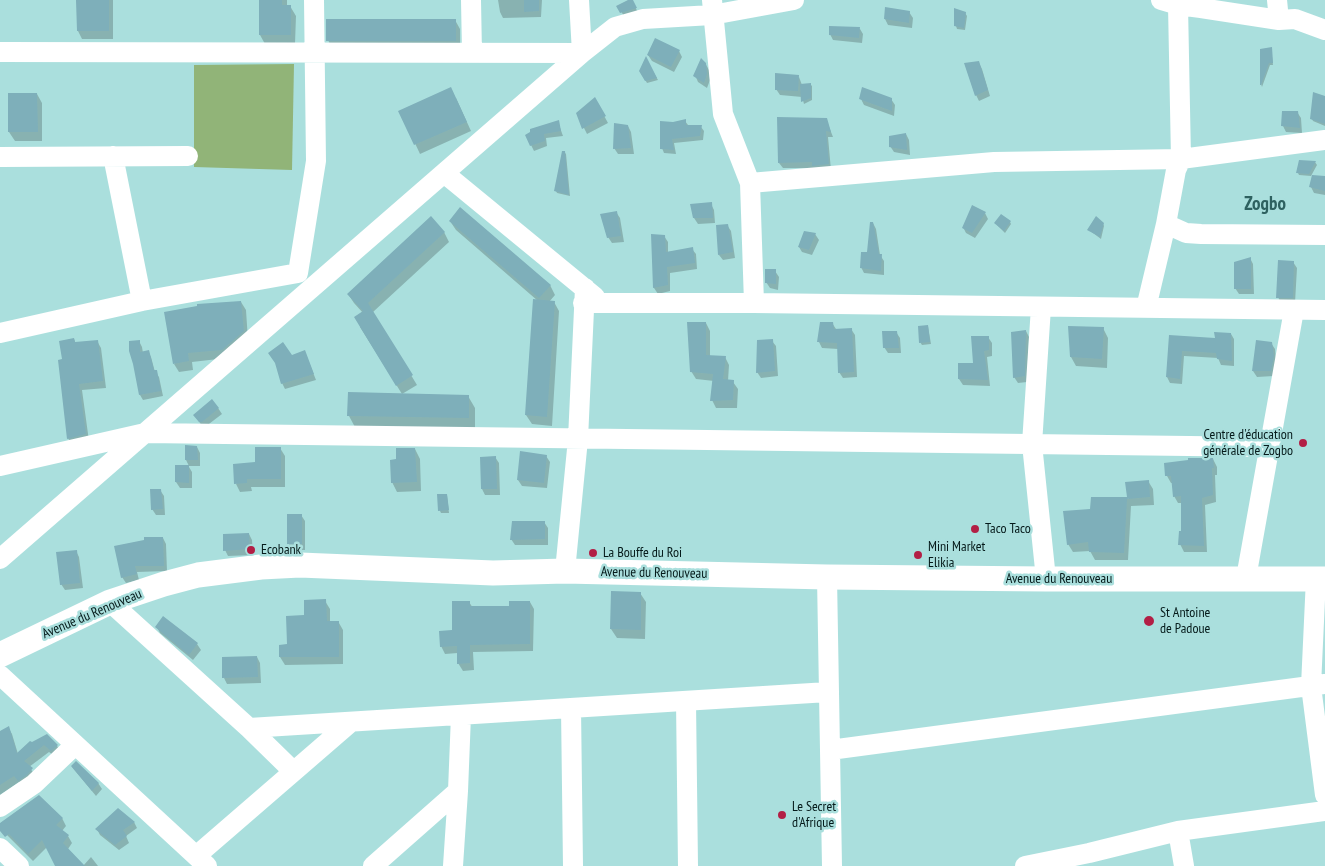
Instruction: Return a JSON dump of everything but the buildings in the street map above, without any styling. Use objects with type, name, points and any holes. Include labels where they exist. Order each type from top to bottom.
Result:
[{"type":"main road","name":"Avenue du Renouveau","points":[[0,655],[110,602],[198,575],[262,567],[300,565],[493,573],[565,570],[827,577],[1046,579],[1321,578]]},
{"type":"street","points":[[0,333],[142,301],[298,273],[316,161],[314,0]]},
{"type":"street","points":[[471,0],[472,53]]},
{"type":"street","points":[[579,0],[582,53]]},
{"type":"street","points":[[0,559],[582,53],[615,27],[643,19],[712,8],[794,0]]},
{"type":"street","points":[[1146,308],[1166,224],[1176,170],[1181,159],[1169,3],[1202,8],[1278,10],[1325,30]]},
{"type":"street","points":[[712,8],[723,114],[750,183],[754,303]]},
{"type":"street","points":[[0,52],[582,53]]},
{"type":"street","points":[[750,183],[994,162],[1181,159],[1325,140]]},
{"type":"street","points":[[113,156],[142,301]]},
{"type":"street","points":[[0,157],[188,156]]},
{"type":"street","points":[[444,173],[584,296],[604,303],[1325,310]]},
{"type":"street","points":[[1166,224],[1186,232],[1201,234],[1325,236]]},
{"type":"street","points":[[565,570],[578,439],[584,296]]},
{"type":"street","points":[[1041,307],[1032,444],[1046,579]]},
{"type":"street","points":[[1246,578],[1294,310]]},
{"type":"street","points":[[0,466],[145,433],[1269,447]]},
{"type":"street","points":[[827,577],[832,866]]},
{"type":"street","points":[[1321,578],[1318,685],[1325,795]]},
{"type":"street","points":[[110,602],[249,728],[293,771]]},
{"type":"street","points":[[0,675],[202,861],[293,771],[350,722]]},
{"type":"street","points":[[830,750],[1318,685]]},
{"type":"street","points":[[249,728],[828,692]]},
{"type":"street","points":[[686,701],[688,866]]},
{"type":"street","points":[[571,708],[573,866]]},
{"type":"street","points":[[453,866],[461,715]]},
{"type":"street","points":[[0,807],[34,784],[75,745]]},
{"type":"street","points":[[373,866],[458,791]]},
{"type":"street","points":[[1025,866],[1090,860],[1178,831],[1325,811]]},
{"type":"street","points":[[1178,831],[1184,866]]},
{"type":"green space","points":[[294,64],[292,170],[194,167],[194,65]]},
{"type":"place","name":"Centre d'éducation générale de Zogbo","points":[[1303,443]]},
{"type":"place","name":"Taco Taco","points":[[975,529]]},
{"type":"place","name":"Ecobank","points":[[251,550]]},
{"type":"place","name":"La Bouffe du Roi","points":[[593,553]]},
{"type":"place","name":"Mini Market Elikia","points":[[918,555]]},
{"type":"place","name":"St Antoine de Padoue","points":[[1149,621]]},
{"type":"place","name":"Le Secret d'Afrique","points":[[782,815]]},
{"type":"district","name":"Zogbo","points":[[1265,205]]}]
